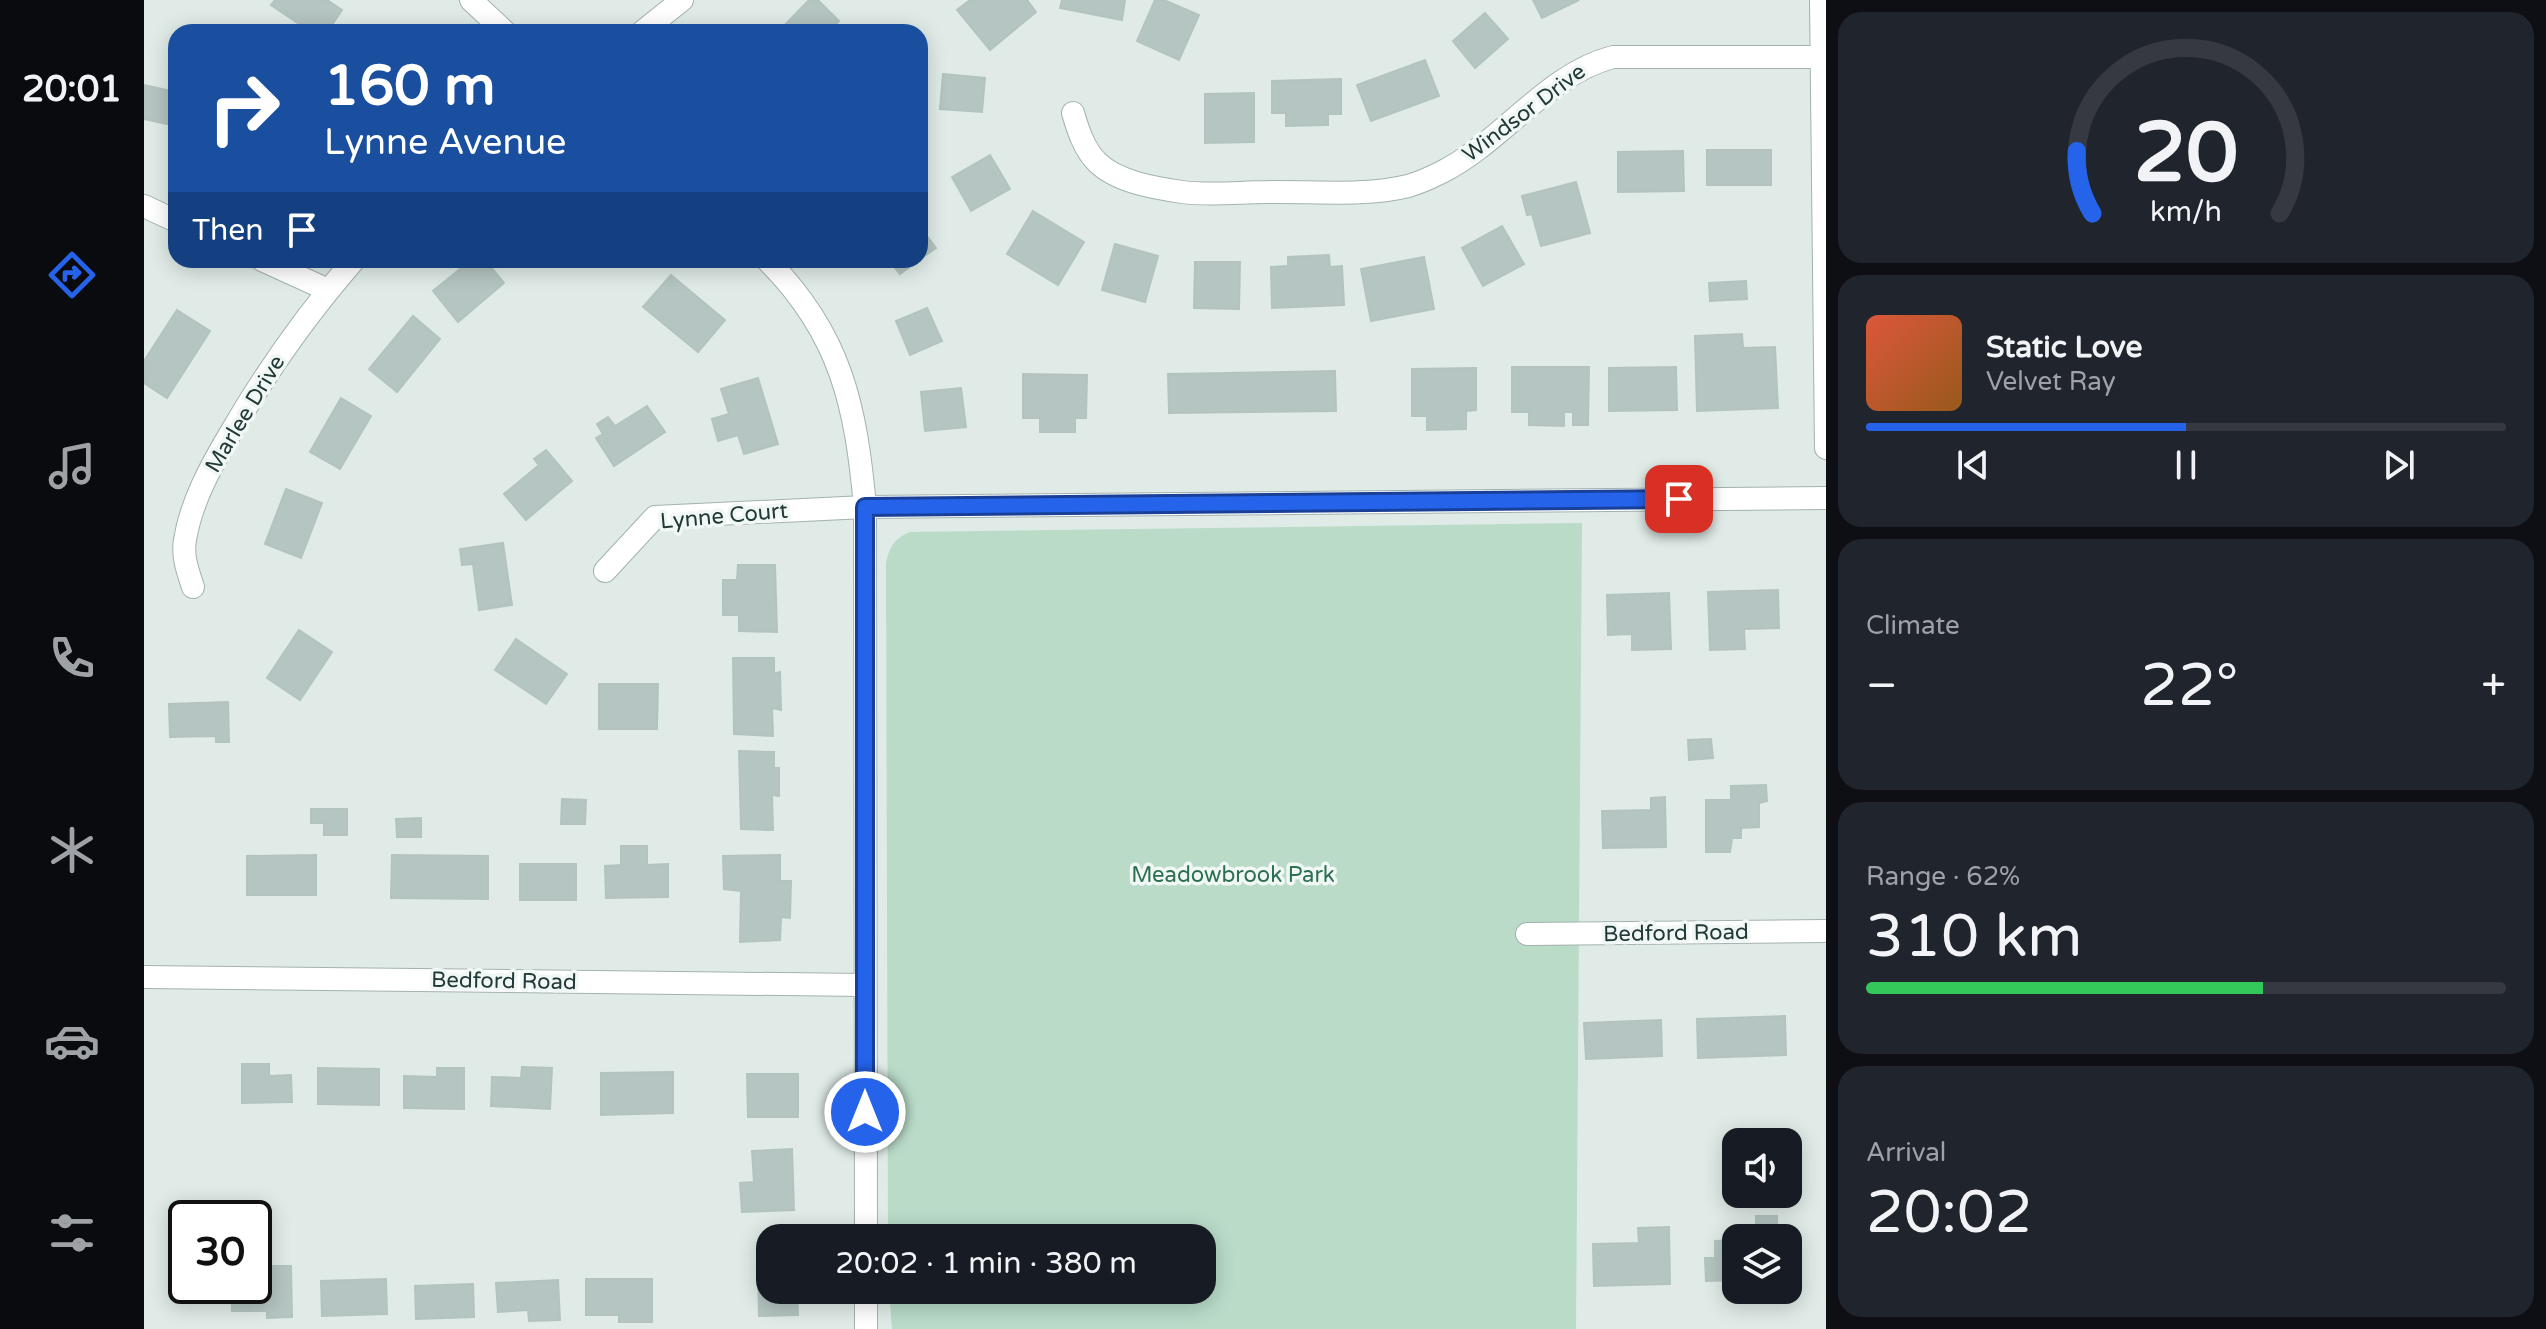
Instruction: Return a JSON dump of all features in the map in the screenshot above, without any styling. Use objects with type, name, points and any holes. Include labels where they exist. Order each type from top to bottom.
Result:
[{"type":"street","points":[[471,0],[496,24]]},
{"type":"street","points":[[652,24],[682,0]]},
{"type":"street","points":[[1821,0],[1826,448]]},
{"type":"street","name":"Windsor Drive","points":[[1073,113],[1081,138],[1097,162],[1119,176],[1147,185],[1185,193],[1375,191],[1410,185],[1442,172],[1476,152],[1572,73],[1593,62],[1613,57],[1824,57]]},
{"type":"street","points":[[144,206],[168,217]]},
{"type":"street","points":[[280,268],[328,290]]},
{"type":"street","name":"Marlee Drive","points":[[193,587],[186,565],[184,541],[195,501],[214,461],[263,380],[347,268]]},
{"type":"street","points":[[775,268],[791,284],[818,322],[835,356],[849,396],[859,441],[865,507],[866,1224]]},
{"type":"street","name":"Lynne Court","points":[[605,571],[655,517],[865,507],[1826,498]]},
{"type":"street","name":"Bedford Road","points":[[1527,934],[1826,931]]},
{"type":"street","name":"Bedford Road","points":[[144,977],[864,985]]},
{"type":"street","points":[[866,1304],[866,1329]]},
{"type":"green space","name":"Meadowbrook Park","points":[[1582,523],[1576,1329],[892,1329],[890,1304],[1216,1304],[1216,1224],[888,1224],[886,564],[894,544],[910,532]]},
{"type":"building","points":[[275,0],[327,0],[342,10],[332,24],[299,24],[271,5]]},
{"type":"building","points":[[809,0],[818,0],[839,21],[836,24],[786,24]]},
{"type":"building","points":[[970,0],[1027,0],[1036,12],[990,50],[957,10]]},
{"type":"building","points":[[1062,0],[1125,0],[1122,20],[1060,8]]},
{"type":"building","points":[[1155,0],[1164,0],[1199,15],[1179,60],[1137,41]]},
{"type":"building","points":[[1533,0],[1579,0],[1542,18]]},
{"type":"building","points":[[1485,13],[1508,39],[1475,68],[1453,41]]},
{"type":"building","points":[[1425,60],[1439,96],[1371,121],[1357,85]]},
{"type":"building","points":[[943,74],[985,78],[982,112],[940,109]]},
{"type":"building","points":[[1341,79],[1341,114],[1328,114],[1328,125],[1286,126],[1286,113],[1272,113],[1272,81]]},
{"type":"building","points":[[144,85],[168,90],[168,124],[144,119]]},
{"type":"building","points":[[1254,93],[1254,142],[1205,143],[1205,94]]},
{"type":"building","points":[[1707,150],[1771,150],[1771,185],[1707,185]]},
{"type":"building","points":[[1683,151],[1684,191],[1618,192],[1618,152]]},
{"type":"building","points":[[990,155],[1010,189],[971,211],[952,177]]},
{"type":"building","points":[[1576,182],[1590,233],[1541,246],[1532,214],[1527,215],[1522,196]]},
{"type":"building","points":[[1033,211],[1084,242],[1058,285],[1007,254]]},
{"type":"building","points":[[1502,226],[1524,264],[1483,286],[1462,248]]},
{"type":"building","points":[[928,238],[936,248],[928,254]]},
{"type":"building","points":[[1115,244],[1158,256],[1145,302],[1102,290]]},
{"type":"building","points":[[1329,255],[1330,267],[1342,266],[1344,305],[1272,308],[1271,267],[1288,266],[1288,257]]},
{"type":"building","points":[[1424,257],[1434,309],[1371,321],[1361,269]]},
{"type":"building","points":[[1195,262],[1240,262],[1239,309],[1194,308]]},
{"type":"building","points":[[461,268],[492,268],[504,283],[458,322],[433,291]]},
{"type":"building","points":[[671,275],[725,320],[698,352],[643,307]]},
{"type":"building","points":[[1746,281],[1747,299],[1710,301],[1709,283]]},
{"type":"building","points":[[927,308],[942,341],[910,355],[896,321]]},
{"type":"building","points":[[177,310],[210,331],[167,398],[144,383],[144,361]]},
{"type":"building","points":[[413,316],[440,339],[397,392],[369,369]]},
{"type":"building","points":[[1742,334],[1743,348],[1775,347],[1778,408],[1697,411],[1695,336]]},
{"type":"building","points":[[1512,367],[1589,367],[1588,425],[1573,425],[1573,412],[1564,412],[1564,426],[1529,425],[1529,412],[1512,412]]},
{"type":"building","points":[[1676,367],[1677,410],[1609,411],[1609,368]]},
{"type":"building","points":[[1476,368],[1476,410],[1466,411],[1466,429],[1427,430],[1427,416],[1412,416],[1412,369]]},
{"type":"building","points":[[1335,371],[1336,411],[1169,413],[1168,374]]},
{"type":"building","points":[[1023,374],[1087,375],[1086,418],[1075,418],[1075,432],[1040,432],[1040,418],[1023,418]]},
{"type":"building","points":[[758,378],[778,444],[744,454],[738,435],[718,441],[712,419],[729,414],[721,389]]},
{"type":"building","points":[[961,388],[966,427],[925,431],[921,392]]},
{"type":"building","points":[[341,398],[371,416],[340,469],[310,452]]},
{"type":"building","points":[[647,406],[665,432],[614,466],[596,438],[603,434],[597,424],[608,417],[615,426]]},
{"type":"building","points":[[546,450],[572,481],[526,520],[504,494],[539,465],[534,459]]},
{"type":"building","points":[[286,489],[322,503],[301,558],[265,544]]},
{"type":"building","points":[[503,543],[512,605],[479,610],[473,564],[462,565],[460,549]]},
{"type":"building","points":[[738,565],[775,565],[777,632],[739,631],[739,615],[723,615],[723,580],[737,580]]},
{"type":"building","points":[[1778,590],[1779,628],[1744,629],[1745,649],[1710,650],[1708,592]]},
{"type":"building","points":[[1669,593],[1671,649],[1632,650],[1632,634],[1608,635],[1607,595]]},
{"type":"building","points":[[299,630],[332,652],[300,700],[267,678]]},
{"type":"building","points":[[516,639],[567,674],[546,704],[495,670]]},
{"type":"building","points":[[733,658],[774,658],[774,674],[780,672],[781,710],[772,708],[773,736],[734,734]]},
{"type":"building","points":[[599,684],[658,684],[657,729],[599,729]]},
{"type":"building","points":[[228,702],[229,742],[216,742],[216,736],[170,737],[169,704]]},
{"type":"building","points":[[1711,739],[1713,758],[1689,760],[1688,740]]},
{"type":"building","points":[[739,751],[774,752],[774,768],[779,768],[779,796],[772,795],[773,830],[741,829]]},
{"type":"building","points":[[1766,785],[1767,801],[1759,803],[1759,827],[1741,828],[1741,838],[1732,838],[1730,852],[1706,852],[1706,800],[1731,800],[1731,786]]},
{"type":"building","points":[[1665,797],[1666,847],[1603,848],[1602,811],[1651,810],[1651,798]]},
{"type":"building","points":[[562,799],[586,800],[585,824],[561,824]]},
{"type":"building","points":[[311,809],[347,809],[347,835],[324,835],[324,823],[311,823]]},
{"type":"building","points":[[421,818],[421,837],[397,837],[396,819]]},
{"type":"building","points":[[621,846],[647,846],[647,865],[668,864],[668,897],[606,898],[605,866],[621,865]]},
{"type":"building","points":[[316,855],[316,895],[247,895],[247,856]]},
{"type":"building","points":[[392,855],[488,856],[488,899],[391,898]]},
{"type":"building","points":[[780,855],[780,881],[791,881],[790,918],[781,917],[780,940],[740,942],[741,891],[724,889],[723,856]]},
{"type":"building","points":[[520,864],[576,864],[576,900],[520,900]]},
{"type":"building","points":[[1785,1016],[1786,1055],[1698,1058],[1697,1019]]},
{"type":"building","points":[[1661,1020],[1662,1056],[1586,1059],[1584,1023]]},
{"type":"building","points":[[242,1064],[269,1064],[269,1076],[291,1075],[292,1102],[242,1103]]},
{"type":"building","points":[[522,1067],[552,1068],[550,1109],[491,1106],[492,1077],[521,1078]]},
{"type":"building","points":[[318,1068],[379,1069],[379,1105],[318,1104]]},
{"type":"building","points":[[437,1068],[464,1068],[464,1109],[404,1108],[404,1076],[437,1077]]},
{"type":"building","points":[[673,1072],[673,1113],[601,1115],[601,1073]]},
{"type":"building","points":[[747,1074],[798,1074],[798,1117],[748,1117]]},
{"type":"building","points":[[792,1149],[794,1210],[742,1212],[740,1183],[754,1182],[752,1151]]},
{"type":"building","points":[[1756,1216],[1777,1216],[1777,1224],[1756,1224]]},
{"type":"building","points":[[1669,1227],[1670,1284],[1594,1286],[1593,1244],[1639,1243],[1638,1228]]},
{"type":"building","points":[[1715,1241],[1722,1241],[1722,1280],[1706,1281],[1705,1258],[1715,1258]]},
{"type":"building","points":[[272,1266],[291,1266],[292,1317],[267,1318],[267,1311],[232,1311],[232,1304],[272,1304]]},
{"type":"building","points":[[386,1279],[387,1314],[322,1316],[321,1281]]},
{"type":"building","points":[[586,1279],[652,1279],[652,1322],[619,1322],[619,1315],[586,1315]]},
{"type":"building","points":[[558,1280],[560,1320],[529,1321],[528,1310],[498,1312],[496,1283]]},
{"type":"building","points":[[473,1284],[474,1317],[416,1319],[415,1286]]},
{"type":"building","points":[[759,1304],[798,1304],[798,1315],[759,1316]]},
{"type":"route","points":[[865,1112],[865,507],[1679,499]]}]
